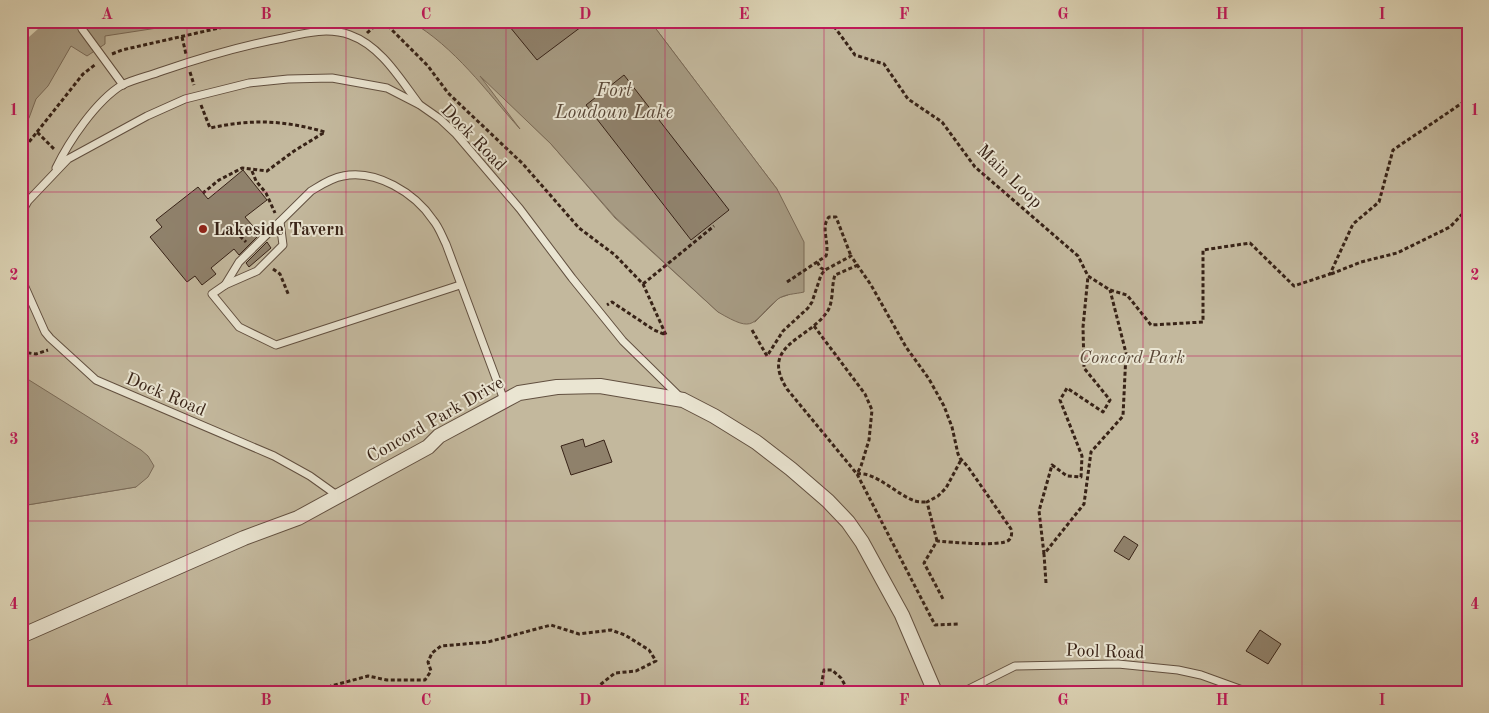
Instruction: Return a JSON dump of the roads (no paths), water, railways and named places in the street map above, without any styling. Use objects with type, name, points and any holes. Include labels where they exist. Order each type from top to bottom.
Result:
[{"type":"street","name":"Concord Park Drive","points":[[21,636],[254,534],[298,518],[428,448],[439,436],[519,393],[556,386],[600,386],[683,400],[714,416],[756,442],[799,475],[828,501],[848,522],[862,542],[902,615],[935,692]]},
{"type":"lane","points":[[82,29],[123,85]]},
{"type":"lane","points":[[53,175],[62,157],[98,106],[123,85],[187,62],[238,47],[314,31],[335,31],[350,35],[377,51],[420,105]]},
{"type":"lane","name":"Dock Road","points":[[21,223],[24,208],[68,159],[148,116],[185,99],[249,83],[288,78],[332,78],[387,88],[420,105],[440,119],[472,151],[623,341],[683,400]]},
{"type":"lane","points":[[225,285],[239,262],[311,191],[324,183],[343,176],[354,174],[374,177],[394,187],[424,208],[434,221],[446,244],[504,400]]},
{"type":"lane","points":[[280,222],[283,245],[257,271],[225,285],[212,294],[238,327],[276,345],[460,285]]},
{"type":"lane","name":"Dock Road","points":[[21,278],[45,332],[96,380],[274,456],[310,476],[338,496]]},
{"type":"lane","name":"Pool Road","points":[[963,692],[1015,666],[1118,664],[1178,670],[1202,675],[1248,692]]},
{"type":"water","points":[[21,21],[203,21],[105,36],[105,44],[87,56],[71,46],[48,86],[36,99],[29,118],[21,129]]},
{"type":"water","name":"Fort Loudoun Lake","points":[[410,21],[650,21],[777,189],[804,242],[804,292],[781,297],[752,323],[740,323],[718,312],[615,217],[551,144],[480,76],[520,129],[456,57]]},
{"type":"water","points":[[21,375],[141,450],[148,456],[154,466],[148,477],[136,487],[21,506]]},
{"type":"place","name":"Lakeside Tavern","points":[[203,229]]},
{"type":"park label","name":"Concord Park","points":[[1132,357]]}]
